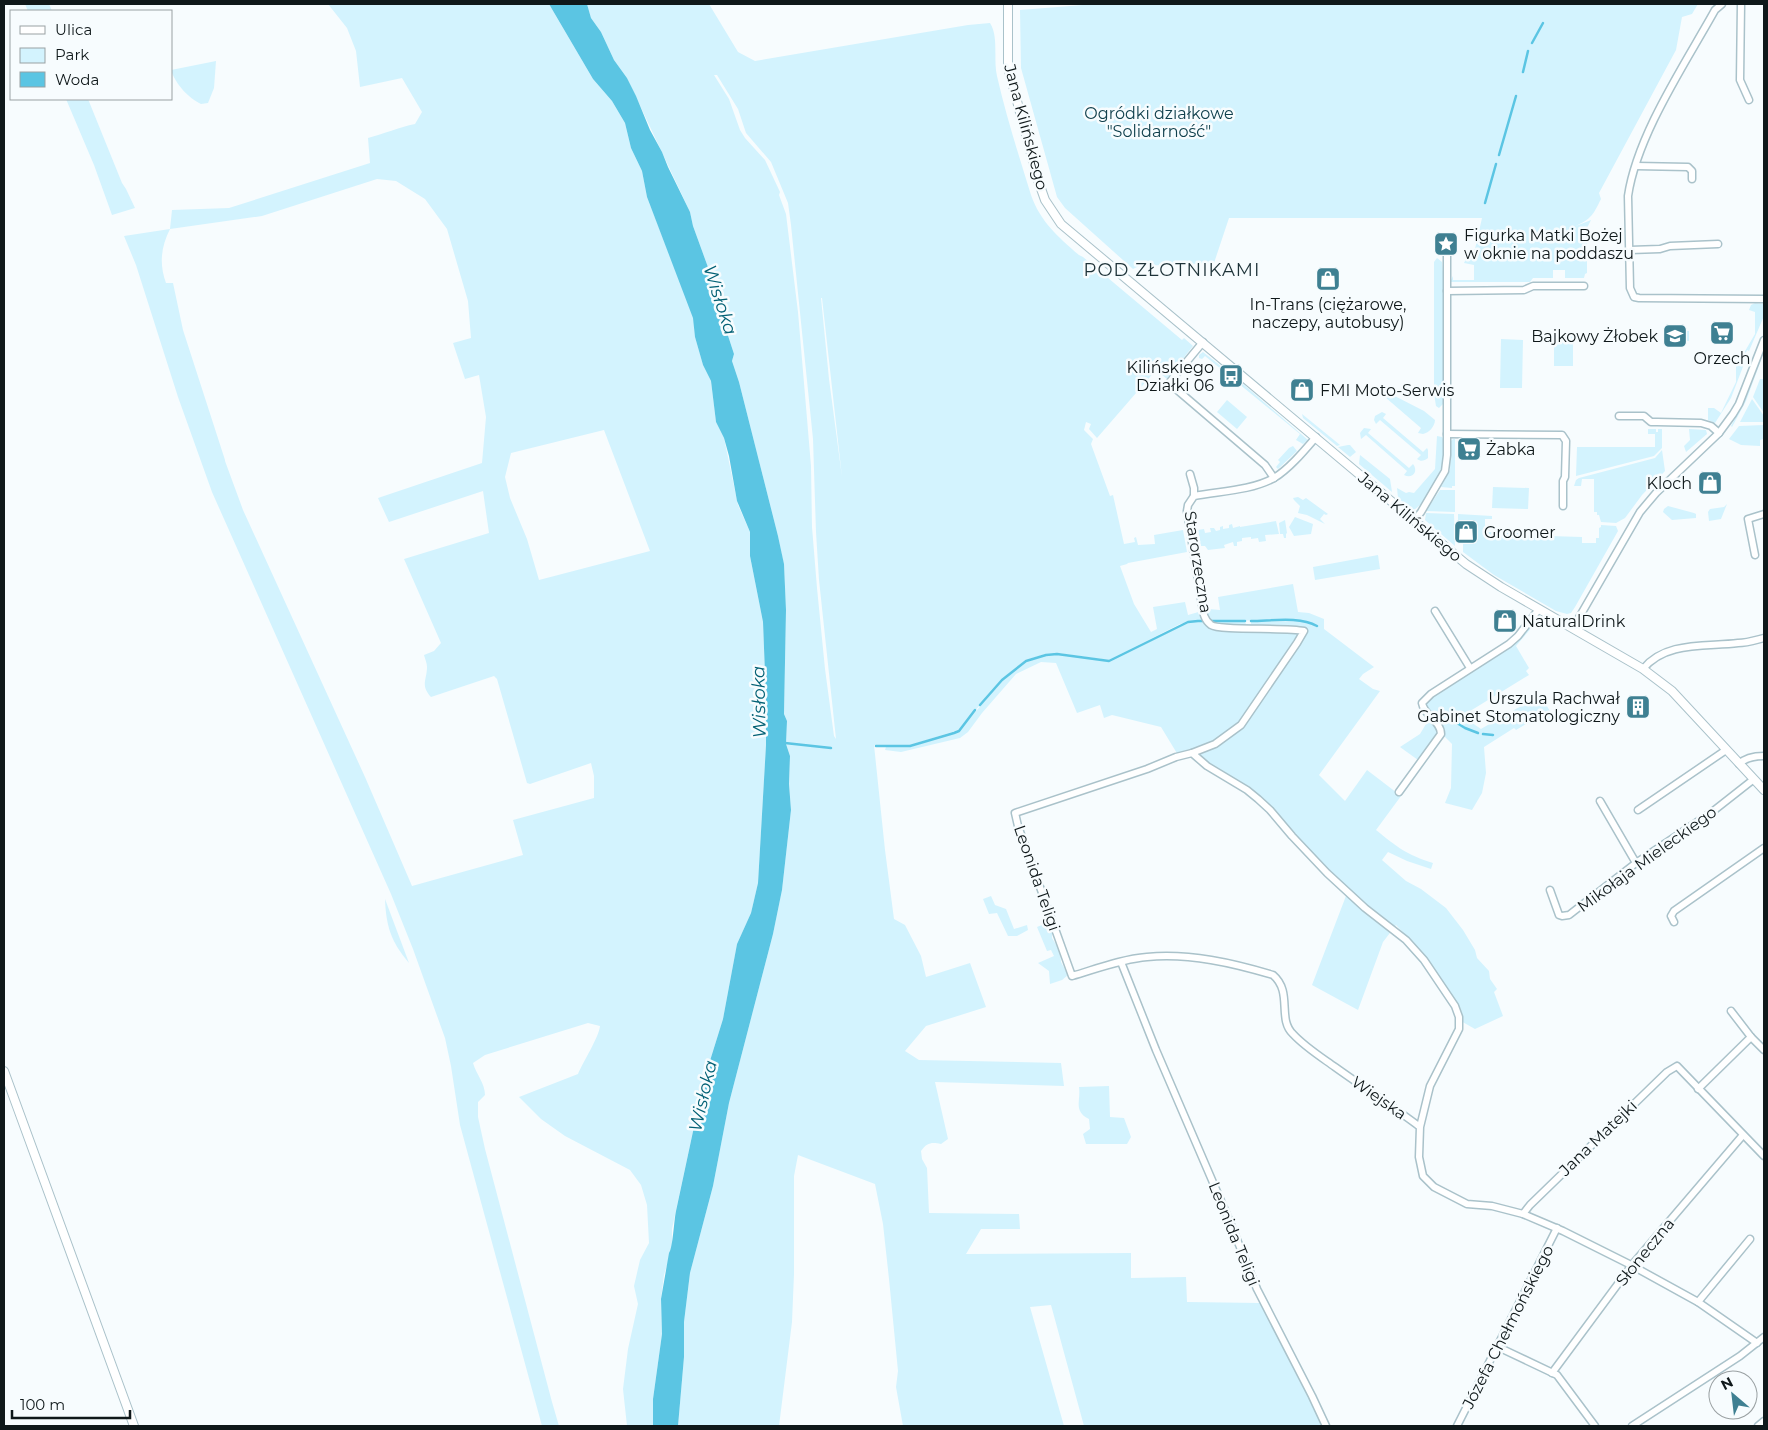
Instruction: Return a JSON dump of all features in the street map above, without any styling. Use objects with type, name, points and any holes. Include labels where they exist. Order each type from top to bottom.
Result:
[{"type":"street","name":"Jana Kilińskiego","points":[[1008,4],[1007,48],[1010,74],[1038,180],[1051,211],[1061,224],[1414,521],[1483,576],[1643,669],[1672,691],[1764,790]]},
{"type":"street","points":[[1722,4],[1715,10],[1664,102],[1648,133],[1636,166],[1628,196],[1630,288],[1634,297],[1638,298],[1764,299]]},
{"type":"street","points":[[1741,4],[1740,80],[1749,100]]},
{"type":"street","points":[[1636,166],[1688,167],[1692,171],[1692,179]]},
{"type":"street","points":[[1630,250],[1718,244]]},
{"type":"street","points":[[1414,521],[1444,471],[1447,455],[1446,254]]},
{"type":"street","points":[[1447,291],[1524,290],[1533,286],[1584,286]]},
{"type":"street","points":[[1573,628],[1640,512],[1661,488],[1719,434],[1739,404],[1764,340]]},
{"type":"street","points":[[1203,342],[1169,383],[1266,465],[1274,478]]},
{"type":"street","points":[[1619,416],[1644,416],[1651,422],[1701,423],[1711,426],[1719,434]]},
{"type":"street","points":[[1447,434],[1562,435],[1566,441],[1563,506]]},
{"type":"street","name":"Starorzeczna","points":[[1192,752],[1214,744],[1241,725],[1298,643],[1304,631],[1271,628],[1219,628],[1209,624],[1204,616],[1187,511],[1188,505],[1194,496],[1255,486],[1274,478],[1292,463],[1316,437]]},
{"type":"street","points":[[1190,474],[1194,496]]},
{"type":"street","points":[[1755,555],[1748,519],[1764,514]]},
{"type":"street","points":[[1399,792],[1441,734],[1438,725],[1424,711],[1422,703],[1431,694],[1509,644],[1518,636],[1539,609]]},
{"type":"street","points":[[1435,611],[1470,668]]},
{"type":"street","points":[[1643,669],[1657,656],[1672,650],[1740,643],[1764,638]]},
{"type":"street","points":[[1638,810],[1726,750]]},
{"type":"street","points":[[1192,752],[1207,766],[1258,799],[1328,873],[1365,908],[1406,940],[1424,960],[1455,1006],[1459,1017],[1458,1029],[1430,1086],[1420,1127]]},
{"type":"street","name":"Leonida Teligi","points":[[1192,752],[1147,770],[1015,813],[1072,976],[1121,962],[1152,1041],[1257,1290],[1326,1426]]},
{"type":"street","points":[[1739,764],[1753,756],[1764,756]]},
{"type":"street","name":"Mikołaja Mieleckiego","points":[[1550,890],[1559,915],[1569,914],[1636,864],[1712,812],[1754,779]]},
{"type":"street","points":[[1600,802],[1636,864]]},
{"type":"street","points":[[1674,922],[1671,916],[1674,911],[1764,848]]},
{"type":"street","name":"Wiejska","points":[[1121,962],[1147,957],[1190,957],[1239,965],[1273,975],[1280,981],[1283,989],[1285,1015],[1291,1033],[1309,1048],[1420,1127],[1419,1157],[1423,1176],[1434,1187],[1467,1204],[1492,1206],[1523,1214],[1557,1228],[1632,1265],[1698,1302],[1757,1343]]},
{"type":"street","points":[[1732,1011],[1751,1037],[1764,1050]]},
{"type":"street","points":[[1751,1037],[1698,1089],[1764,1156]]},
{"type":"street","name":"Jana Matejki","points":[[1523,1214],[1667,1072],[1677,1066],[1698,1089]]},
{"type":"street","points":[[4,1070],[134,1426]]},
{"type":"street","name":"Słoneczna","points":[[1552,1373],[1632,1265],[1743,1135]]},
{"type":"street","name":"Józefa Chełmońskiego","points":[[1458,1426],[1557,1228]]},
{"type":"street","points":[[1698,1302],[1750,1239]]},
{"type":"street","points":[[1632,1426],[1740,1356],[1764,1337]]},
{"type":"street","points":[[1498,1347],[1557,1375],[1595,1426]]},
{"type":"street","points":[[1758,1426],[1764,1421]]},
{"type":"green space","points":[[25,4],[49,4],[52,10],[28,10]]},
{"type":"green space","points":[[328,4],[549,4],[593,79],[612,101],[625,123],[631,148],[642,171],[647,197],[694,318],[695,337],[703,365],[711,381],[716,422],[724,438],[738,505],[750,532],[750,556],[763,622],[766,700],[766,745],[758,883],[751,913],[737,944],[723,1019],[704,1080],[672,1229],[672,1249],[664,1275],[661,1299],[662,1334],[653,1399],[653,1426],[627,1426],[623,1389],[628,1349],[638,1304],[634,1286],[640,1260],[649,1243],[647,1205],[641,1185],[630,1170],[565,1136],[541,1119],[519,1097],[578,1074],[594,1043],[600,1026],[588,1023],[485,1055],[473,1063],[485,1091],[485,1095],[478,1102],[478,1117],[485,1149],[559,1426],[542,1426],[460,1125],[445,1038],[391,894],[212,492],[178,397],[136,265],[124,236],[170,229],[172,210],[229,208],[370,163],[368,138],[415,124],[422,112],[402,78],[360,87],[356,51],[347,28]],"holes":[[[377,179],[396,181],[425,199],[447,229],[468,301],[471,338],[453,343],[465,379],[479,375],[486,417],[482,463],[378,498],[389,522],[483,491],[489,533],[404,559],[441,643],[434,651],[424,655],[427,667],[425,686],[431,697],[494,676],[497,679],[527,783],[530,784],[591,763],[594,776],[594,798],[513,820],[523,855],[412,886],[365,777],[243,510],[225,461],[183,330],[173,283],[166,283],[162,269],[162,256],[170,229],[262,216]],[[604,430],[650,551],[539,580],[527,539],[510,498],[505,477],[511,453]]]},
{"type":"green space","points":[[587,4],[709,4],[738,52],[755,61],[968,25],[990,23],[993,29],[997,76],[1004,106],[1031,195],[1039,213],[1050,228],[1079,255],[1182,340],[1184,338],[1193,346],[1167,379],[1156,370],[1097,438],[1089,429],[1091,424],[1086,422],[1084,430],[1093,439],[1091,444],[1110,496],[1113,495],[1124,544],[1135,542],[1134,538],[1136,537],[1138,545],[1155,544],[1154,535],[1183,530],[1187,552],[1120,566],[1134,604],[1151,632],[1157,629],[1153,607],[1185,602],[1188,615],[1209,609],[1220,610],[1218,597],[1293,584],[1298,612],[1309,613],[1324,619],[1324,629],[1374,667],[1359,679],[1373,689],[1380,691],[1319,775],[1345,801],[1367,770],[1401,796],[1376,830],[1403,850],[1433,863],[1431,869],[1388,852],[1382,860],[1406,881],[1421,889],[1446,908],[1463,930],[1475,950],[1477,958],[1489,971],[1490,979],[1497,989],[1494,992],[1503,1016],[1475,1029],[1459,1020],[1433,977],[1405,945],[1409,939],[1396,925],[1383,942],[1358,1010],[1312,985],[1349,888],[1317,861],[1290,831],[1231,778],[1207,762],[1190,754],[1178,755],[1161,727],[1112,715],[1104,718],[1100,705],[1077,713],[1056,663],[1041,662],[1016,674],[968,732],[960,738],[901,752],[885,750],[886,747],[911,747],[959,731],[1001,682],[1021,665],[1046,655],[1059,654],[1110,661],[1188,623],[1199,621],[1245,622],[1246,624],[1251,624],[1251,622],[1299,621],[1317,626],[1315,624],[1299,620],[1193,621],[1180,624],[1109,660],[1058,653],[1046,654],[1025,660],[1001,680],[959,730],[910,745],[874,745],[894,919],[905,925],[921,956],[926,977],[970,963],[986,1007],[926,1026],[905,1051],[919,1060],[1061,1063],[1064,1086],[935,1082],[948,1139],[941,1144],[934,1143],[925,1146],[921,1151],[922,1159],[927,1168],[929,1213],[1019,1214],[1020,1229],[981,1229],[966,1254],[1131,1253],[1131,1278],[1186,1277],[1187,1302],[1260,1303],[1323,1426],[1084,1426],[1051,1305],[1030,1307],[1064,1426],[903,1426],[896,1387],[898,1371],[883,1224],[875,1184],[798,1155],[794,1176],[792,1322],[779,1426],[678,1426],[684,1357],[684,1322],[690,1273],[713,1186],[729,1103],[773,934],[782,890],[791,810],[789,784],[790,756],[786,744],[787,721],[784,714],[786,610],[784,565],[739,382],[732,361],[734,354],[718,305],[713,281],[693,226],[690,212],[627,78],[614,60],[601,32],[591,18]],"holes":[[[714,75],[717,75],[738,109],[746,133],[771,162],[788,203],[813,439],[819,580],[836,739],[834,736],[825,669],[817,588],[812,527],[811,466],[798,312],[786,214],[779,195],[780,192],[765,160],[740,130],[729,99]],[[822,298],[842,477],[829,379]]]},
{"type":"green space","name":"Ogródki działkowe \"Solidarność\"","points":[[1095,4],[1698,4],[1692,14],[1682,17],[1676,50],[1599,193],[1601,199],[1596,209],[1586,221],[1576,226],[1591,220],[1587,228],[1587,244],[1585,247],[1587,247],[1587,273],[1584,278],[1565,278],[1565,270],[1553,270],[1553,278],[1533,278],[1530,282],[1450,282],[1453,276],[1453,280],[1474,280],[1474,265],[1464,263],[1471,249],[1475,249],[1482,218],[1229,218],[1214,263],[1139,266],[1133,269],[1065,208],[1057,197],[1021,68],[1020,10]]},
{"type":"green space","points":[[216,61],[214,88],[208,103],[201,104],[187,94],[179,85],[172,70]]},
{"type":"green space","points":[[66,100],[88,100],[122,183],[135,208],[112,215],[94,165]]},
{"type":"green space","points":[[1437,258],[1442,262],[1443,272],[1443,404],[1439,408],[1436,406],[1434,394],[1434,262]]},
{"type":"green space","points":[[1755,303],[1764,304],[1764,316],[1749,351],[1747,350],[1744,358],[1741,358],[1755,334],[1755,312],[1749,310],[1751,305]]},
{"type":"green space","points":[[1677,331],[1689,331],[1689,341],[1677,341]]},
{"type":"green space","points":[[1554,333],[1573,333],[1573,366],[1554,366]]},
{"type":"green space","points":[[1501,339],[1523,340],[1522,388],[1500,388]]},
{"type":"green space","points":[[1203,352],[1308,440],[1303,444],[1296,440],[1300,434],[1205,356],[1202,359],[1199,358],[1199,355]]},
{"type":"green space","points":[[1764,352],[1746,401],[1732,427],[1745,400]]},
{"type":"green space","points":[[1736,362],[1744,364],[1731,398],[1715,423],[1708,420],[1708,408],[1714,408],[1721,413],[1736,382]]},
{"type":"green space","points":[[1760,379],[1764,379],[1764,413],[1753,397]]},
{"type":"green space","points":[[1385,391],[1424,411],[1435,420],[1431,429],[1423,434],[1418,433],[1421,428],[1385,397]]},
{"type":"green space","points":[[1752,399],[1764,416],[1764,422],[1740,422]]},
{"type":"green space","points":[[1227,400],[1247,417],[1237,429],[1217,412]]},
{"type":"green space","points":[[1382,412],[1386,414],[1383,418],[1423,452],[1427,448],[1428,458],[1420,461],[1417,459],[1421,455],[1380,420],[1376,424],[1375,416]]},
{"type":"green space","points":[[1302,414],[1340,445],[1337,446],[1303,418]]},
{"type":"green space","points":[[1764,425],[1764,439],[1760,440],[1760,446],[1741,445],[1729,439],[1739,426]]},
{"type":"green space","points":[[1364,428],[1371,429],[1368,433],[1409,468],[1413,464],[1415,467],[1414,474],[1410,476],[1404,475],[1407,471],[1366,435],[1361,439],[1360,433]]},
{"type":"green space","points":[[1648,429],[1656,429],[1656,432],[1658,432],[1658,429],[1662,429],[1662,448],[1654,456],[1576,476],[1577,447],[1655,447],[1655,434],[1648,434]]},
{"type":"green space","points":[[1689,429],[1706,430],[1707,434],[1686,452],[1684,446],[1690,440]]},
{"type":"green space","points":[[1437,436],[1443,439],[1443,458],[1440,473],[1426,498],[1413,510],[1398,498],[1397,488],[1406,493],[1414,493],[1435,469]]},
{"type":"green space","points":[[1455,439],[1455,486],[1452,486],[1452,488],[1441,487],[1450,470],[1451,441]]},
{"type":"green space","points":[[1350,445],[1356,452],[1350,457],[1338,447]]},
{"type":"green space","points":[[1293,446],[1297,451],[1278,469],[1276,467],[1280,462],[1278,460]]},
{"type":"green space","points":[[1662,450],[1665,471],[1642,495],[1625,518],[1616,523],[1601,522],[1597,512],[1594,512],[1594,479],[1582,479],[1581,486],[1574,486],[1579,478],[1655,458]]},
{"type":"green space","points":[[1360,455],[1390,479],[1392,492],[1359,464]]},
{"type":"green space","points":[[1493,487],[1529,488],[1528,509],[1492,508]]},
{"type":"green space","points":[[1440,490],[1455,490],[1455,512],[1426,511]]},
{"type":"green space","points":[[1298,497],[1303,500],[1306,498],[1328,514],[1324,514],[1320,519],[1325,524],[1307,515],[1298,513],[1300,506],[1293,498]]},
{"type":"green space","points":[[1727,504],[1721,519],[1709,521],[1708,512],[1710,509],[1724,507]]},
{"type":"green space","points":[[1668,506],[1694,513],[1696,518],[1672,520],[1663,512]]},
{"type":"green space","points":[[1426,513],[1454,514],[1455,546],[1425,520]]},
{"type":"green space","points":[[1458,514],[1492,516],[1492,519],[1485,519],[1485,532],[1582,537],[1582,543],[1596,543],[1596,538],[1599,538],[1599,528],[1601,525],[1616,526],[1618,531],[1575,607],[1571,613],[1567,614],[1556,611],[1494,575],[1463,552],[1463,544],[1471,544],[1471,523],[1458,522]]},
{"type":"green space","points":[[1295,517],[1313,524],[1311,534],[1294,536],[1289,527]]},
{"type":"green space","points":[[1285,520],[1287,533],[1286,538],[1284,538],[1283,534],[1280,534],[1279,523]]},
{"type":"green space","points":[[1276,521],[1279,534],[1265,535],[1266,541],[1259,542],[1258,538],[1251,539],[1251,537],[1242,538],[1242,541],[1237,542],[1237,546],[1234,546],[1233,542],[1224,545],[1225,548],[1208,550],[1205,546],[1201,546],[1198,530],[1204,529],[1205,533],[1211,532],[1210,528],[1214,528],[1216,531],[1220,530],[1220,527],[1223,526],[1223,529],[1229,528],[1229,525],[1232,524],[1233,528]]},
{"type":"green space","points":[[1378,555],[1380,569],[1315,580],[1313,567]]},
{"type":"green space","points":[[1536,619],[1539,619],[1516,646],[1529,668],[1526,671],[1529,675],[1462,716],[1481,729],[1521,706],[1542,698],[1556,721],[1550,724],[1546,719],[1539,723],[1536,718],[1516,730],[1514,728],[1484,747],[1486,773],[1482,793],[1472,810],[1445,803],[1451,788],[1452,744],[1444,736],[1442,726],[1429,713],[1426,703],[1434,694],[1513,645]]},
{"type":"green space","points":[[1429,719],[1437,730],[1436,738],[1418,760],[1400,747],[1420,734]]},
{"type":"green space","points":[[991,896],[995,905],[1006,909],[1014,929],[1027,925],[1028,930],[1017,936],[1008,936],[997,913],[989,914],[983,899]]},
{"type":"green space","points":[[385,899],[409,963],[394,941],[388,926]]},
{"type":"green space","points":[[1049,922],[1052,938],[1060,951],[1061,962],[1068,975],[1062,980],[1050,984],[1049,971],[1038,963],[1054,956],[1051,950],[1047,951],[1037,927]]},
{"type":"green space","points":[[1109,1086],[1110,1117],[1124,1118],[1131,1137],[1127,1144],[1086,1144],[1083,1134],[1090,1129],[1089,1119],[1079,1109],[1079,1087]]},
{"type":"water","name":"Wisłoka","points":[[549,4],[587,4],[591,18],[601,32],[614,60],[627,78],[636,96],[650,130],[690,212],[693,226],[713,281],[718,305],[734,354],[732,361],[739,382],[784,564],[786,610],[784,714],[787,721],[786,744],[790,756],[789,784],[791,810],[782,890],[773,934],[729,1103],[713,1186],[690,1273],[684,1322],[684,1357],[678,1426],[653,1426],[653,1399],[662,1334],[661,1299],[669,1253],[672,1246],[676,1211],[704,1080],[723,1019],[737,944],[751,913],[758,883],[766,745],[763,622],[750,556],[750,532],[737,501],[729,456],[724,438],[716,422],[711,381],[703,365],[695,337],[693,318],[647,197],[642,171],[631,148],[625,123],[612,101],[593,79]]},
{"type":"waterway","points":[[1532,43],[1543,23]]},
{"type":"waterway","points":[[1523,72],[1528,51]]},
{"type":"waterway","points":[[1499,155],[1516,96]]},
{"type":"waterway","points":[[1485,203],[1496,164]]},
{"type":"waterway","points":[[1251,621],[1293,620],[1317,626]]},
{"type":"waterway","points":[[980,705],[1002,680],[1026,661],[1057,654],[1109,661],[1188,622],[1245,621]]},
{"type":"waterway","points":[[876,746],[910,746],[954,733],[959,731],[975,710]]},
{"type":"waterway","points":[[1457,723],[1478,733]]},
{"type":"waterway","points":[[1483,734],[1493,735]]},
{"type":"waterway","points":[[785,743],[831,748]]},
{"type":"place","name":"Figurka Matki Bożej w oknie na poddaszu","points":[[1446,244]]},
{"type":"place","name":"In-Trans (ciężarowe, naczepy, autobusy)","points":[[1328,279]]},
{"type":"place","name":"Orzech","points":[[1722,333]]},
{"type":"place","name":"Bajkowy Żłobek","points":[[1675,336]]},
{"type":"place","name":"Kilińskiego Działki 06","points":[[1231,376]]},
{"type":"place","name":"FMI Moto-Serwis","points":[[1302,390]]},
{"type":"place","name":"Żabka","points":[[1469,449]]},
{"type":"place","name":"Kloch","points":[[1710,483]]},
{"type":"place","name":"Groomer","points":[[1466,532]]},
{"type":"place","name":"NaturalDrink","points":[[1505,621]]},
{"type":"place","name":"Urszula Rachwał Gabinet Stomatologiczny","points":[[1638,707]]},
{"type":"district","name":"POD ZŁOTNIKAMI","points":[[1172,270]]}]
